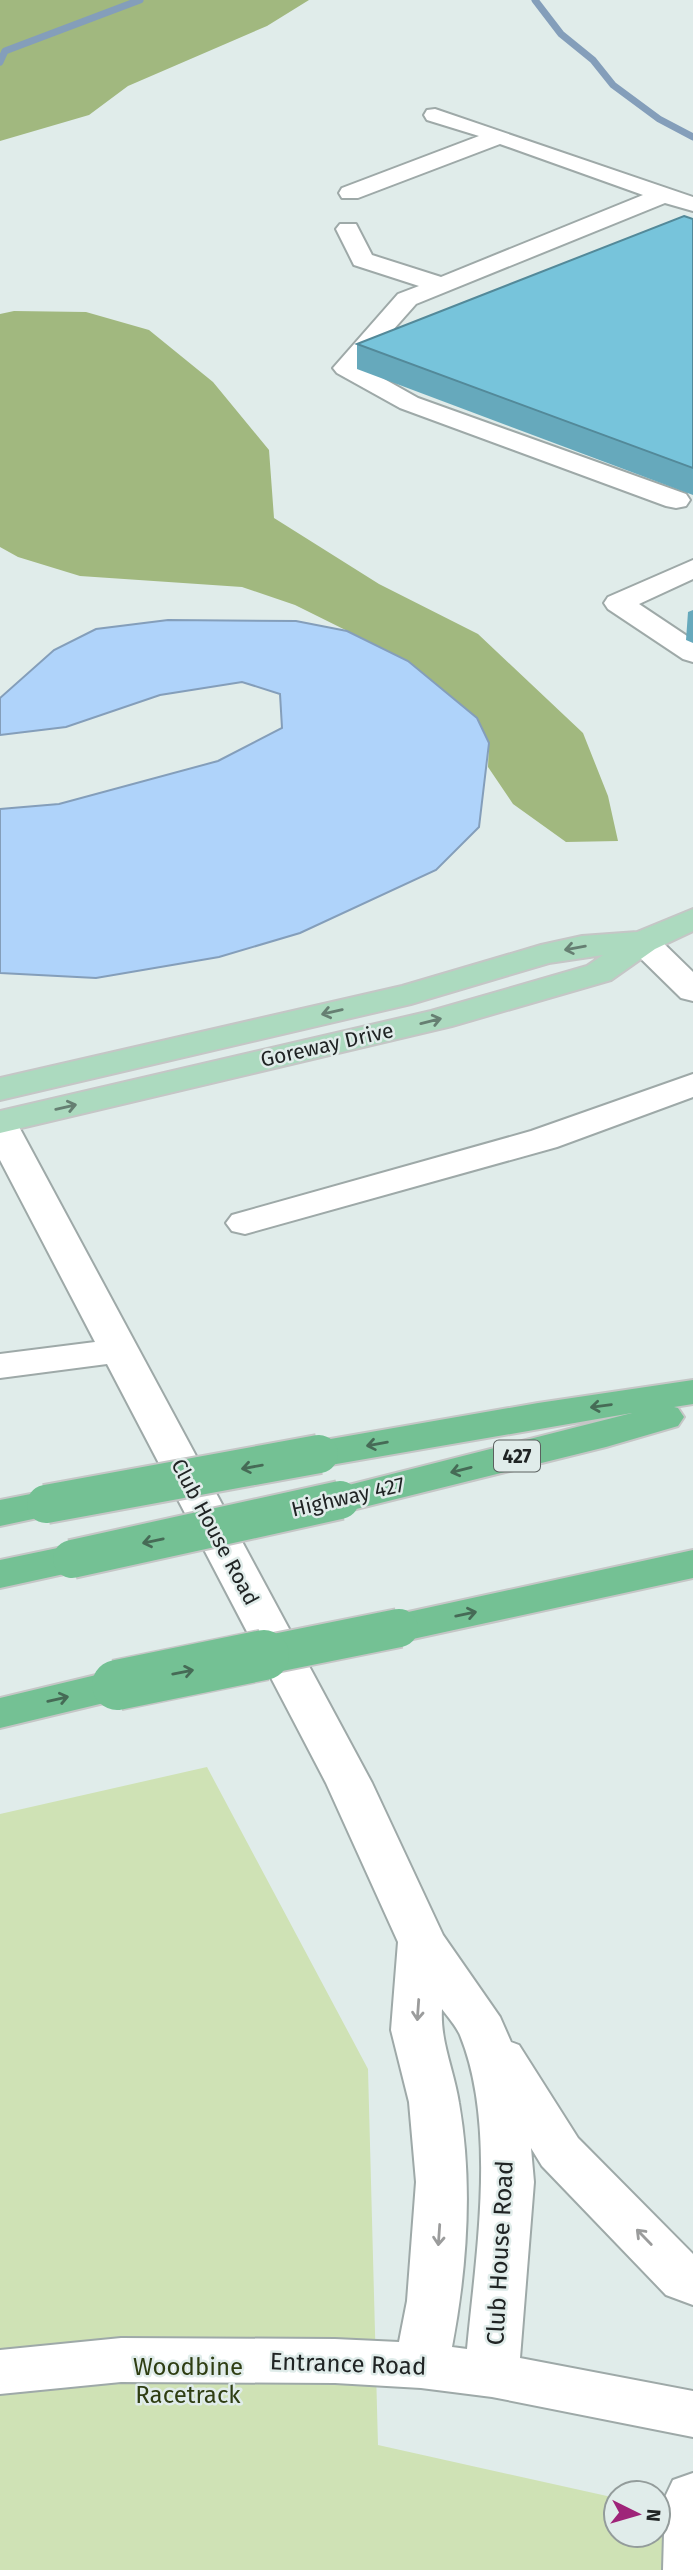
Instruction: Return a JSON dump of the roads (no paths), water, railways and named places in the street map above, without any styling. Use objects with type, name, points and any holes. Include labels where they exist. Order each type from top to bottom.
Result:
[{"type":"highway","points":[[0,1513],[524,1418],[693,1392]]},
{"type":"highway","name":"Highway 427","points":[[0,1574],[340,1500],[592,1438],[693,1408]]},
{"type":"highway","points":[[0,1713],[117,1685],[399,1628],[693,1564]]},
{"type":"main road","name":"Goreway Drive","points":[[0,1124],[440,1019],[599,973],[643,943],[693,919]]},
{"type":"main road","name":"Goreway Drive","points":[[0,1089],[411,994],[541,955],[582,946],[643,943]]},
{"type":"street","points":[[435,115],[693,204]]},
{"type":"street","points":[[350,193],[500,136]]},
{"type":"street","points":[[664,195],[407,299],[346,368],[409,403],[676,500]]},
{"type":"street","points":[[348,229],[362,260],[442,285]]},
{"type":"street","points":[[693,568],[618,603],[693,653]]},
{"type":"street","points":[[643,943],[693,991]]},
{"type":"street","points":[[245,1223],[544,1139],[693,1085]]},
{"type":"street","name":"Club House Road","points":[[0,1124],[349,1783],[422,1942],[483,2030],[501,2096],[508,2182],[492,2375]]},
{"type":"street","points":[[0,1366],[119,1351]]},
{"type":"street","name":"Club House Road","points":[[421,2366],[434,2301],[442,2182],[434,2102],[416,2029],[422,1942]]},
{"type":"street","points":[[483,2030],[560,2152],[685,2280],[693,2284]]},
{"type":"street","name":"Entrance Road","points":[[0,2372],[121,2360],[335,2361],[421,2366],[492,2375],[693,2414]]},
{"type":"street","points":[[692,2570],[693,2497]]},
{"type":"water","points":[[168,620],[296,621],[347,631],[408,661],[477,718],[489,743],[479,827],[436,870],[300,933],[219,957],[96,978],[0,973],[0,809],[59,804],[218,761],[282,728],[280,694],[242,682],[160,695],[66,727],[0,735],[0,698],[54,650],[96,629]]},
{"type":"waterway","points":[[0,62],[5,51],[140,0]]},
{"type":"waterway","points":[[535,0],[561,34],[593,60],[613,85],[659,119],[693,137]]},
{"type":"park label","name":"Woodbine Racetrack","points":[[188,2381]]}]
